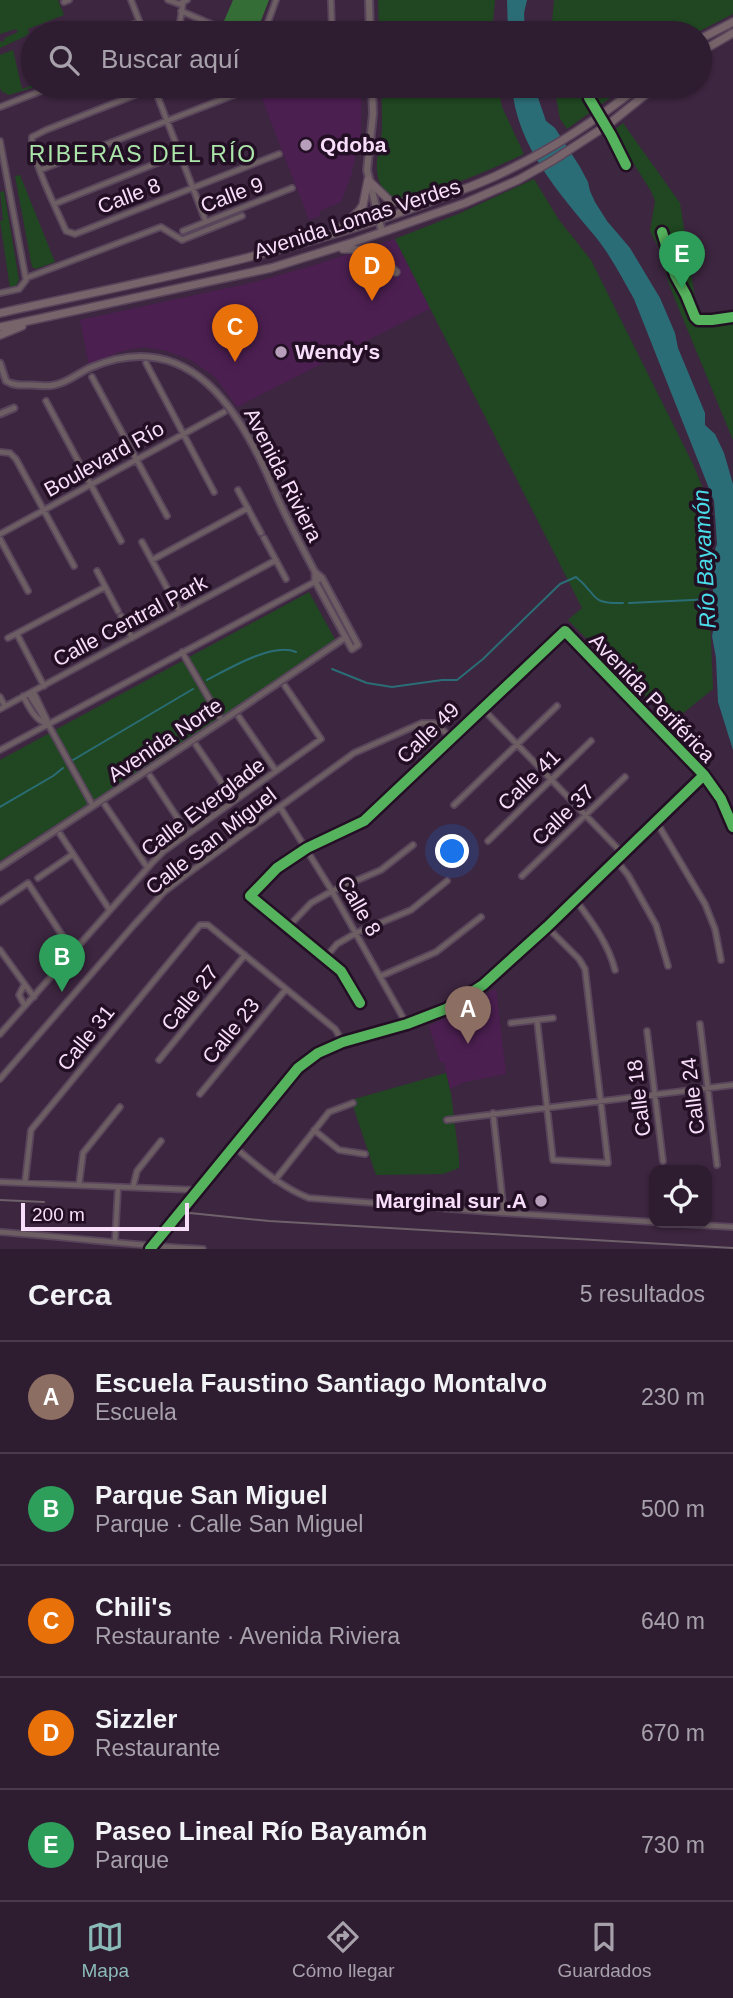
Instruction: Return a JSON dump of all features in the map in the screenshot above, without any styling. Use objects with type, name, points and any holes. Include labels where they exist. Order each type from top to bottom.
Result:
[{"type":"highway","points":[[712,32],[733,22]]},
{"type":"highway","points":[[712,45],[733,33]]},
{"type":"highway","name":"Avenida Lomas Verdes","points":[[0,313],[261,255],[379,220],[511,169],[555,144],[622,98]]},
{"type":"highway","name":"Avenida Lomas Verdes","points":[[0,327],[271,268],[464,203],[518,180],[589,138],[641,98]]},
{"type":"highway","points":[[368,180],[390,201],[422,205]]},
{"type":"highway","points":[[333,234],[363,205],[368,180]]},
{"type":"highway","points":[[336,248],[369,251],[396,272]]},
{"type":"highway","points":[[0,335],[45,317]]},
{"type":"main road","points":[[369,0],[370,21]]},
{"type":"main road","points":[[372,98],[367,170],[382,232]]},
{"type":"street","points":[[131,0],[139,21]]},
{"type":"street","points":[[168,0],[174,4],[185,2]]},
{"type":"street","points":[[268,21],[276,0]]},
{"type":"street","points":[[331,0],[332,21]]},
{"type":"street","points":[[180,21],[185,2]]},
{"type":"street","points":[[181,11],[204,21]]},
{"type":"street","points":[[0,107],[23,98]]},
{"type":"street","points":[[128,98],[34,135],[32,138],[40,170],[54,204],[180,154]]},
{"type":"street","points":[[159,98],[206,222]]},
{"type":"street","points":[[40,170],[226,98]]},
{"type":"street","points":[[0,141],[26,278],[19,289],[0,293]]},
{"type":"street","name":"Calle 8","points":[[54,204],[66,231],[75,234],[279,154]]},
{"type":"street","name":"Calle 9","points":[[183,231],[292,188]]},
{"type":"street","points":[[26,278],[160,227],[182,240],[242,216]]},
{"type":"street","name":"Avenida Riviera","points":[[0,363],[6,381],[20,385],[54,385],[110,360],[138,356],[175,362],[202,377],[235,414],[267,471],[315,572],[322,578],[358,645],[352,649],[315,582],[315,572]]},
{"type":"street","points":[[146,363],[214,492]]},
{"type":"street","points":[[92,377],[167,516]]},
{"type":"street","points":[[46,401],[121,541]]},
{"type":"street","points":[[0,414],[14,408]]},
{"type":"street","name":"Boulevard Río","points":[[0,536],[224,412]]},
{"type":"street","points":[[0,454],[9,453],[16,459],[74,566]]},
{"type":"street","points":[[238,490],[286,579]]},
{"type":"street","points":[[152,560],[248,508]]},
{"type":"street","points":[[0,536],[28,591]]},
{"type":"street","points":[[142,542],[180,612]]},
{"type":"street","name":"Calle Central Park","points":[[2,708],[276,560]]},
{"type":"street","points":[[97,571],[132,638]]},
{"type":"street","points":[[0,750],[322,578]]},
{"type":"street","points":[[8,638],[105,587]]},
{"type":"street","name":"Calle 49","points":[[288,926],[250,896],[277,868],[307,848],[363,821],[565,631]]},
{"type":"street","name":"Avenida Periférica","points":[[565,631],[704,775],[721,799],[733,827]]},
{"type":"street","points":[[17,634],[44,685]]},
{"type":"street","name":"Avenida Norte","points":[[0,867],[346,637]]},
{"type":"street","points":[[182,652],[222,721]]},
{"type":"street","name":"Calle Everglade","points":[[0,1034],[109,909],[164,851],[321,739],[285,686]]},
{"type":"street","points":[[28,694],[34,716],[48,724]]},
{"type":"street","points":[[28,694],[44,713],[93,806]]},
{"type":"street","points":[[0,697],[2,708]]},
{"type":"street","points":[[454,805],[557,706]]},
{"type":"street","points":[[482,708],[623,853]]},
{"type":"street","points":[[239,717],[276,771]]},
{"type":"street","name":"Calle San Miguel","points":[[0,1079],[164,892],[354,753],[422,723],[434,723],[451,737]]},
{"type":"street","name":"Calle 41","points":[[488,841],[591,741]]},
{"type":"street","points":[[196,745],[234,801]]},
{"type":"street","points":[[151,1248],[298,1068],[318,1053],[343,1042],[407,1024],[446,1009],[483,985],[704,775]]},
{"type":"street","points":[[150,776],[188,834]]},
{"type":"street","name":"Calle 37","points":[[522,876],[625,777]]},
{"type":"street","points":[[106,805],[147,867]]},
{"type":"street","name":"Calle 8","points":[[280,807],[307,848],[407,1024]]},
{"type":"street","points":[[656,821],[705,904],[715,929],[721,960]]},
{"type":"street","points":[[60,834],[109,909]]},
{"type":"street","points":[[359,1003],[341,971],[288,926],[311,903],[381,870],[413,845]]},
{"type":"street","points":[[38,878],[73,854]]},
{"type":"street","points":[[616,860],[628,875],[656,925],[668,966]]},
{"type":"street","points":[[325,958],[337,944],[411,910],[447,881]]},
{"type":"street","points":[[0,902],[28,883],[72,952]]},
{"type":"street","points":[[575,899],[597,928],[611,953],[615,970]]},
{"type":"street","points":[[381,976],[436,952],[481,916]]},
{"type":"street","name":"Calle 31","points":[[25,1182],[31,1130],[200,925],[208,925],[245,955]]},
{"type":"street","points":[[537,1020],[554,1160],[608,1163],[585,969],[579,959],[547,926]]},
{"type":"street","points":[[0,950],[34,997]]},
{"type":"street","points":[[245,955],[335,1029],[343,1042]]},
{"type":"street","name":"Calle 27","points":[[159,1060],[245,955]]},
{"type":"street","points":[[0,968],[8,963]]},
{"type":"street","points":[[24,985],[19,995],[26,1006]]},
{"type":"street","name":"Calle 23","points":[[200,1094],[286,989]]},
{"type":"street","points":[[512,1023],[553,1018]]},
{"type":"street","name":"Calle 24","points":[[700,1024],[717,1165]]},
{"type":"street","name":"Calle 18","points":[[648,1031],[663,1161]]},
{"type":"street","points":[[447,1120],[733,1085]]},
{"type":"street","points":[[275,1180],[329,1112],[353,1103]]},
{"type":"street","points":[[79,1185],[83,1153],[120,1107]]},
{"type":"street","points":[[493,1113],[505,1213]]},
{"type":"street","points":[[314,1130],[339,1150],[365,1154]]},
{"type":"street","points":[[133,1187],[138,1171],[162,1141]]},
{"type":"street","points":[[233,1146],[275,1180],[309,1198],[649,1222]]},
{"type":"street","points":[[0,1182],[197,1190]]},
{"type":"street","points":[[115,1241],[118,1187]]},
{"type":"street","points":[[712,1226],[733,1227]]},
{"type":"street","points":[[0,1232],[115,1241],[151,1248],[203,1249]]},
{"type":"shaded area","points":[[0,0],[58,0],[64,15],[49,21],[21,21],[21,38],[0,48],[0,41],[3,42],[5,38],[18,32],[16,29],[0,34]]},
{"type":"shaded area","points":[[378,0],[495,0],[493,21],[379,21]]},
{"type":"shaded area","points":[[507,0],[527,0],[524,21],[508,21]]},
{"type":"shaded area","points":[[554,0],[733,0],[733,14],[712,25],[712,21],[552,21]]},
{"type":"shaded area","points":[[13,50],[21,91],[9,95],[1,91],[0,55]]},
{"type":"shaded area","points":[[262,98],[361,98],[361,133],[351,176],[341,202],[320,211],[320,216],[309,220]]},
{"type":"shaded area","points":[[381,98],[500,98],[524,154],[420,197],[404,200],[387,193],[379,181],[377,159],[382,129]]},
{"type":"shaded area","points":[[514,98],[538,98],[546,121],[555,128],[580,167],[595,202],[630,248],[660,298],[705,413],[705,425],[715,434],[724,453],[733,484],[733,750],[718,702],[712,636],[712,558],[717,544],[714,501],[634,299],[605,250],[541,167],[530,148]]},
{"type":"shaded area","points":[[556,98],[610,98],[567,129],[560,119]]},
{"type":"shaded area","points":[[623,123],[680,203],[698,317],[733,311],[733,440],[674,297],[661,252],[650,231],[655,201],[651,191],[632,161],[624,155],[613,156],[608,135]]},
{"type":"shaded area","points":[[20,175],[55,262],[36,269],[32,267],[15,176]]},
{"type":"shaded area","points":[[534,179],[559,220],[591,260],[703,489],[713,689],[671,723],[568,620],[582,608],[395,239]]},
{"type":"shaded area","points":[[4,191],[19,280],[16,286],[10,288],[0,221],[3,220],[0,192]]},
{"type":"shaded area","points":[[395,239],[431,308],[237,407],[215,377],[191,360],[167,351],[144,347],[131,349],[89,365],[80,320],[251,283]]},
{"type":"shaded area","points":[[309,592],[336,641],[0,861],[0,760]]},
{"type":"shaded area","points":[[496,988],[506,1074],[465,1082],[450,1089],[444,1062],[440,1062],[429,1026],[468,1007]]},
{"type":"shaded area","points":[[446,1073],[451,1094],[459,1168],[443,1174],[376,1175],[351,1100]]},
{"type":"green space","points":[[233,0],[269,0],[261,21],[224,21]]},
{"type":"waterway","points":[[332,669],[367,683],[392,687],[457,680],[483,659],[560,584],[576,577],[599,600],[623,603]]},
{"type":"waterway","name":"Río Bayamón","points":[[629,603],[713,599]]},
{"type":"waterway","points":[[207,680],[263,654],[286,650],[296,652]]},
{"type":"waterway","points":[[73,760],[193,689]]},
{"type":"waterway","points":[[0,807],[63,768]]},
{"type":"railway","points":[[0,1200],[44,1202]]},
{"type":"railway","points":[[190,1213],[269,1221],[733,1248]]},
{"type":"cycle path","points":[[589,98],[626,165]]},
{"type":"cycle path","points":[[662,232],[675,275],[695,317],[698,320],[733,317]]},
{"type":"cycle path","points":[[360,1003],[341,971],[250,896],[277,868],[307,848],[364,821],[565,631],[704,775],[721,799],[733,827]]},
{"type":"cycle path","points":[[150,1249],[298,1068],[318,1053],[343,1042],[407,1024],[446,1009],[483,985],[704,775]]},
{"type":"place","name":"Qdoba","points":[[306,145]]},
{"type":"place","name":"Paseo Lineal Río Bayamón","points":[[682,289]]},
{"type":"place","name":"Sizzler","points":[[372,301]]},
{"type":"place","name":"Wendy's","points":[[281,352]]},
{"type":"place","name":"Chili's","points":[[235,362]]},
{"type":"place","name":"Parque San Miguel","points":[[62,992]]},
{"type":"place","name":"Escuela Faustino Santiago Montalvo","points":[[468,1044]]},
{"type":"place","name":"Marginal sur .A","points":[[541,1201]]},
{"type":"district","name":"RIBERAS DEL RÍO","points":[[143,154]]}]
